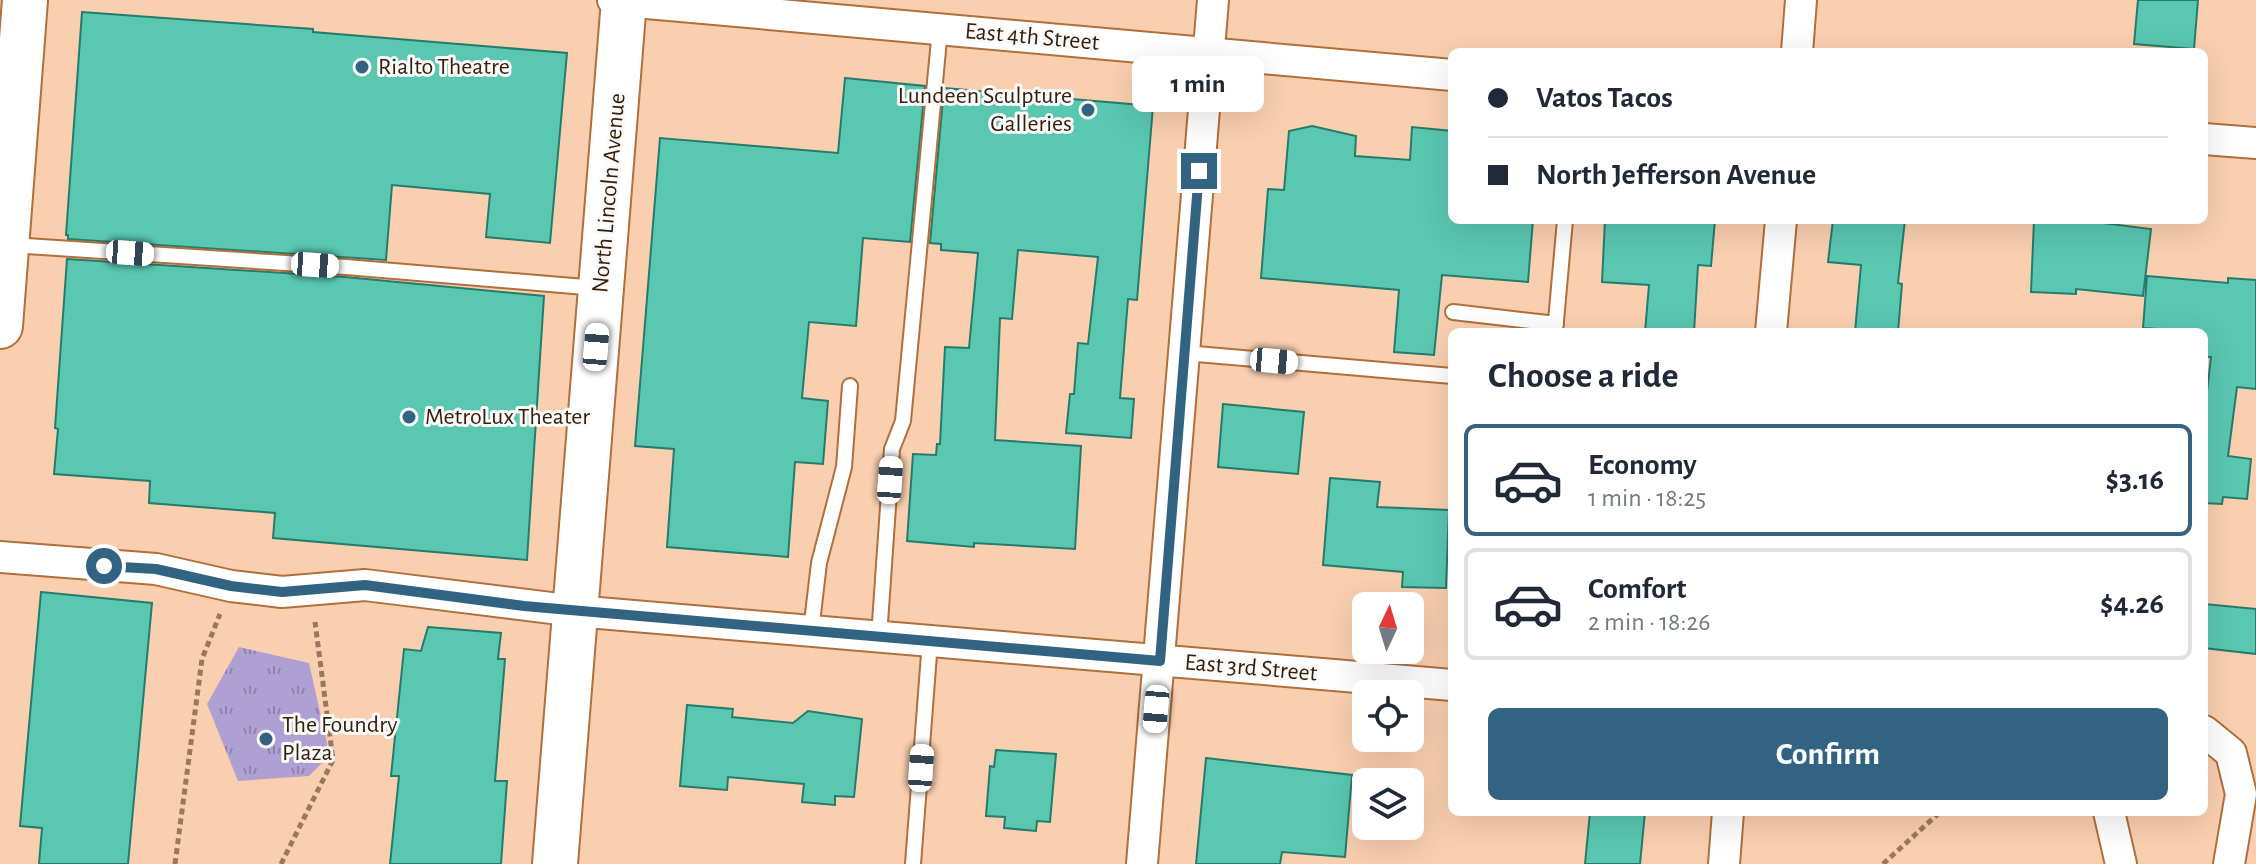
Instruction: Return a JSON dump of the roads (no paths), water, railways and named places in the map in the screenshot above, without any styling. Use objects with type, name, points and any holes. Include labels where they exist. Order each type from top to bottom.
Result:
[{"type":"highway","points":[[0,326],[3,245],[25,0]]},
{"type":"highway","name":"North Lincoln Avenue","points":[[555,864],[624,0]]},
{"type":"street","name":"East 4th Street","points":[[613,0],[1448,75]]},
{"type":"street","points":[[1142,864],[1213,0]]},
{"type":"street","points":[[1797,48],[1801,0]]},
{"type":"street","points":[[2208,139],[2256,143]]},
{"type":"street","points":[[1771,328],[1781,224]]},
{"type":"street","name":"East 3rd Street","points":[[0,557],[156,569],[231,586],[282,592],[365,585],[575,611],[1448,685]]},
{"type":"street","points":[[2208,734],[2231,753],[2241,794],[2231,863]]},
{"type":"street","points":[[1724,864],[1728,816]]},
{"type":"street","points":[[2110,816],[2121,864]]},
{"type":"lane","points":[[879,637],[892,449],[903,421],[940,29]]},
{"type":"lane","points":[[1453,312],[1556,328],[1565,224]]},
{"type":"lane","points":[[3,245],[346,267],[601,289]]},
{"type":"lane","points":[[1185,353],[1448,376]]},
{"type":"lane","points":[[811,631],[819,563],[844,467],[850,386]]},
{"type":"lane","points":[[913,864],[930,641]]},
{"type":"place","name":"Rialto Theatre","points":[[362,67]]},
{"type":"place","name":"Lundeen Sculpture Galleries","points":[[1088,110]]},
{"type":"place","name":"MetroLux Theater","points":[[409,417]]},
{"type":"place","name":"The Foundry Plaza","points":[[266,739]]}]
